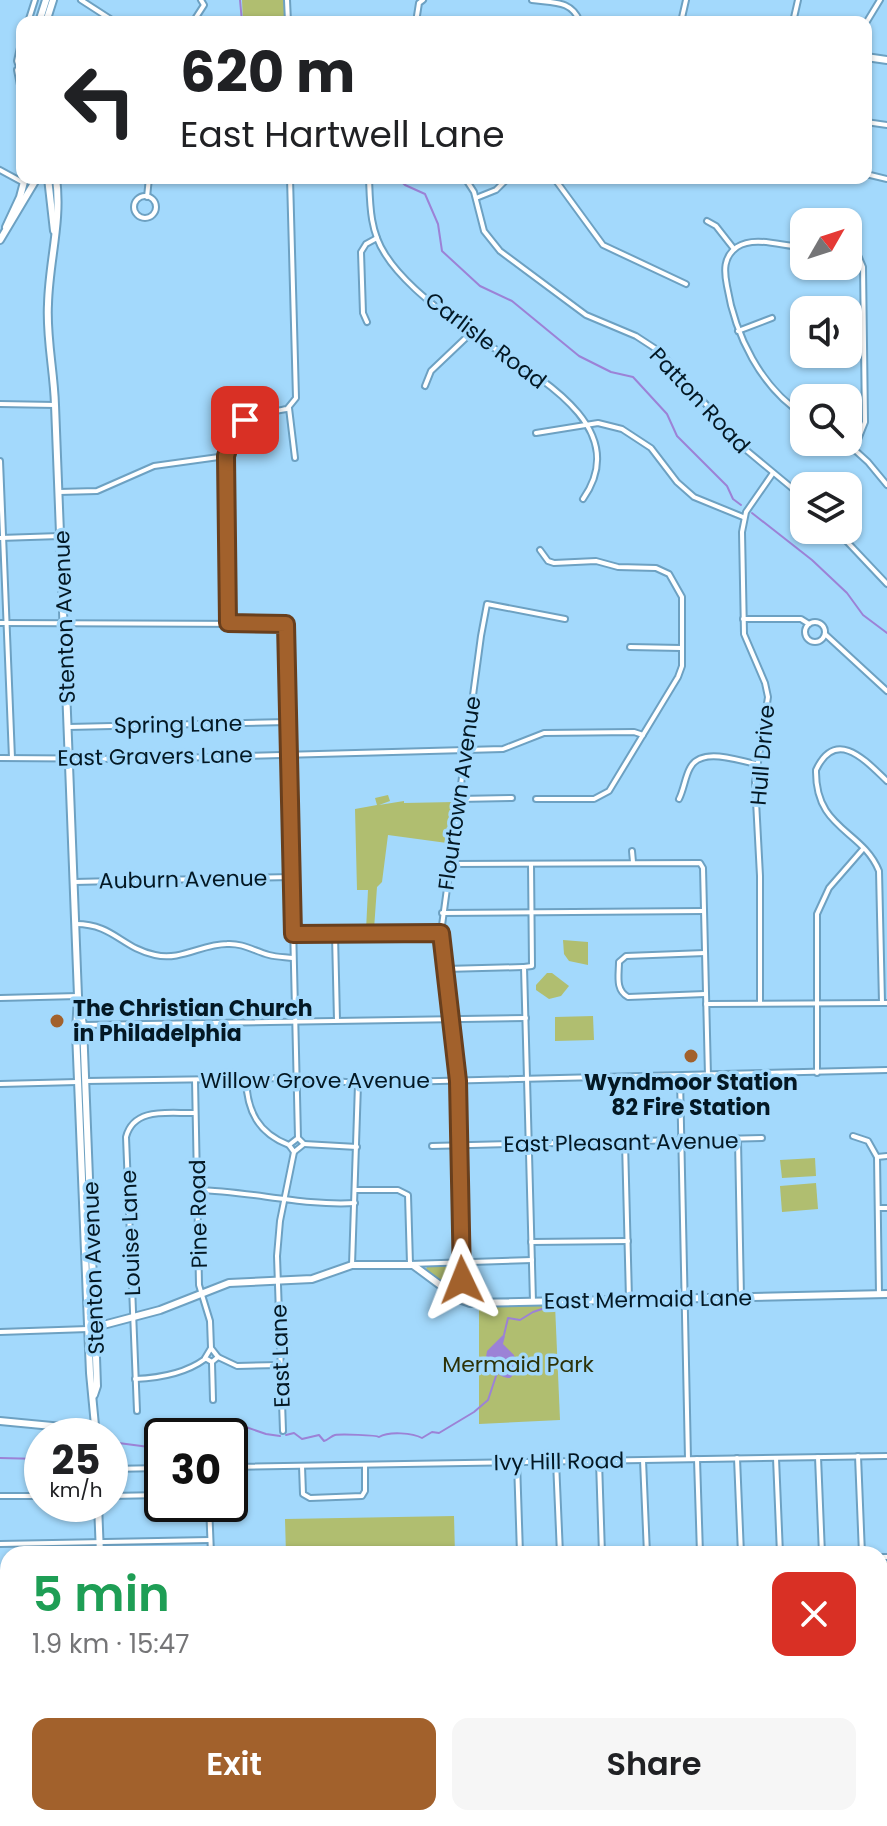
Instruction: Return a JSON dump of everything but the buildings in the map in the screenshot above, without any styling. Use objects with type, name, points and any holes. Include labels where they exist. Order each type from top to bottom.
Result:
[{"type":"main road","points":[[0,240],[23,184]]},
{"type":"main road","points":[[0,240],[33,184]]},
{"type":"main road","name":"Stenton Avenue","points":[[49,184],[54,239]]},
{"type":"main road","name":"Stenton Avenue","points":[[56,184],[59,214],[48,318],[59,492],[92,1329],[91,1387],[95,1418]]},
{"type":"main road","points":[[92,1329],[133,1318],[232,1282],[316,1279],[352,1265],[410,1264],[462,1301]]},
{"type":"main road","name":"East Mermaid Lane","points":[[462,1301],[883,1294]]},
{"type":"main road","points":[[91,1418],[95,1411]]},
{"type":"main road","points":[[0,1421],[24,1423]]},
{"type":"main road","points":[[99,1522],[100,1546]]},
{"type":"street","points":[[81,0],[106,16]]},
{"type":"street","points":[[532,0],[565,4],[574,9],[577,16]]},
{"type":"street","points":[[147,197],[148,184]]},
{"type":"street","points":[[228,623],[226,456],[233,433],[245,420],[263,412],[289,408],[295,402],[290,184]]},
{"type":"street","name":"Carlisle Road","points":[[369,184],[370,211],[377,238],[399,273],[471,333],[506,354],[564,398],[588,425],[598,451],[599,466],[595,480],[583,499]]},
{"type":"street","name":"Patton Road","points":[[468,184],[476,198],[484,231],[500,251],[586,315],[636,336],[659,351],[735,439],[790,487]]},
{"type":"street","points":[[476,198],[496,190],[502,184]]},
{"type":"street","points":[[559,184],[606,247],[686,284]]},
{"type":"street","points":[[147,197],[153,200],[156,207],[152,216],[144,218],[136,213],[135,204],[140,198],[147,197]]},
{"type":"street","points":[[707,221],[716,226],[734,249]]},
{"type":"street","points":[[367,322],[363,313],[361,255],[365,245],[377,238]]},
{"type":"street","points":[[790,246],[753,242],[734,249],[724,269],[738,331],[773,388],[790,403]]},
{"type":"street","points":[[862,265],[865,414],[862,434]]},
{"type":"street","points":[[738,331],[772,318]]},
{"type":"street","points":[[425,386],[431,371],[471,333]]},
{"type":"street","points":[[0,404],[55,405]]},
{"type":"street","points":[[289,408],[295,458]]},
{"type":"street","points":[[536,433],[588,425],[611,425],[630,433],[655,452],[677,482],[694,497],[743,517],[773,473]]},
{"type":"street","points":[[862,455],[887,485]]},
{"type":"street","points":[[59,492],[101,490],[154,466],[226,456]]},
{"type":"street","points":[[0,461],[3,623],[12,758]]},
{"type":"street","name":"Hull Drive","points":[[743,517],[743,619],[747,646],[768,693],[755,796],[760,876],[760,1003]]},
{"type":"street","points":[[2,538],[60,536]]},
{"type":"street","points":[[849,544],[887,584]]},
{"type":"street","points":[[536,799],[590,799],[612,787],[682,666],[682,597],[666,572],[656,568],[618,567],[591,561],[557,564],[548,561],[540,550]]},
{"type":"street","name":"Flourtown Avenue","points":[[462,1301],[458,1081],[441,933],[487,604],[565,619]]},
{"type":"street","points":[[743,619],[801,619],[809,624],[821,624],[825,634],[887,691]]},
{"type":"street","points":[[3,623],[286,624],[298,1138],[304,1144],[357,1147]]},
{"type":"street","points":[[809,624],[806,632],[811,640],[819,641],[825,634]]},
{"type":"street","points":[[630,647],[681,648]]},
{"type":"street","name":"Spring Lane","points":[[68,727],[288,722]]},
{"type":"street","name":"East Gravers Lane","points":[[0,758],[139,759],[466,750],[509,748],[544,733],[634,732],[643,735]]},
{"type":"street","points":[[706,1004],[884,1003],[880,876],[873,860],[825,810],[818,794],[816,774],[821,760],[831,752],[844,749],[860,756],[887,781]]},
{"type":"street","points":[[679,799],[691,766],[700,758],[711,756],[757,764]]},
{"type":"street","points":[[458,799],[512,798]]},
{"type":"street","points":[[817,1073],[818,908],[829,888],[863,849]]},
{"type":"street","points":[[632,851],[633,862]]},
{"type":"street","points":[[449,864],[700,863],[703,868],[708,1076]]},
{"type":"street","points":[[445,969],[532,966],[531,864]]},
{"type":"street","name":"Auburn Avenue","points":[[74,882],[292,877]]},
{"type":"street","points":[[442,913],[704,911]]},
{"type":"street","points":[[76,924],[101,927],[132,946],[157,956],[178,956],[214,945],[231,944],[271,956],[294,958]]},
{"type":"street","points":[[293,934],[441,933]]},
{"type":"street","points":[[335,934],[337,1020]]},
{"type":"street","points":[[705,953],[626,956],[619,962],[620,990],[628,997],[705,994]]},
{"type":"street","points":[[524,967],[533,1302]]},
{"type":"street","points":[[0,998],[78,996]]},
{"type":"street","points":[[80,1025],[526,1018]]},
{"type":"street","name":"Willow Grove Avenue","points":[[0,1084],[297,1078],[358,1083],[887,1070]]},
{"type":"street","points":[[680,1077],[688,1459]]},
{"type":"street","points":[[246,1079],[247,1101],[258,1124],[273,1138],[289,1145],[294,1152],[304,1144]]},
{"type":"street","name":"Pine Road","points":[[195,1080],[201,1294],[210,1321],[211,1348]]},
{"type":"street","points":[[352,1265],[358,1083]]},
{"type":"street","name":"Louise Lane","points":[[137,1411],[127,1133],[134,1122],[147,1115],[195,1113]]},
{"type":"street","points":[[853,1136],[868,1141],[877,1157],[883,1294]]},
{"type":"street","points":[[289,1145],[298,1138]]},
{"type":"street","name":"East Pleasant Avenue","points":[[432,1146],[762,1138]]},
{"type":"street","points":[[738,1139],[741,1297]]},
{"type":"street","points":[[625,1141],[629,1299]]},
{"type":"street","name":"East Lane","points":[[283,1431],[278,1233],[294,1152]]},
{"type":"street","points":[[877,1157],[887,1156]]},
{"type":"street","points":[[197,1190],[230,1190],[321,1205],[355,1203]]},
{"type":"street","points":[[356,1190],[398,1190],[408,1195],[410,1264],[532,1260]]},
{"type":"street","points":[[878,1208],[887,1208]]},
{"type":"street","points":[[531,1242],[628,1241]]},
{"type":"street","points":[[0,1332],[92,1329]]},
{"type":"street","points":[[135,1379],[166,1375],[193,1366],[205,1358],[211,1348],[218,1357],[237,1366],[280,1365]]},
{"type":"street","points":[[212,1362],[218,1357]]},
{"type":"street","points":[[205,1358],[212,1362]]},
{"type":"street","points":[[212,1362],[213,1400]]},
{"type":"street","points":[[858,1456],[862,1546]]},
{"type":"street","name":"Ivy Hill Road","points":[[248,1467],[887,1456]]},
{"type":"street","points":[[818,1457],[822,1546]]},
{"type":"street","points":[[737,1458],[741,1546]]},
{"type":"street","points":[[776,1458],[780,1546]]},
{"type":"street","points":[[697,1459],[700,1546]]},
{"type":"street","points":[[643,1460],[647,1546]]},
{"type":"street","points":[[556,1461],[560,1546]]},
{"type":"street","points":[[599,1461],[602,1546]]},
{"type":"street","points":[[517,1462],[520,1546]]},
{"type":"street","points":[[302,1466],[303,1492],[305,1497],[310,1498],[362,1496],[365,1491],[365,1465]]},
{"type":"street","points":[[0,1496],[24,1496]]},
{"type":"street","points":[[210,1522],[210,1546]]},
{"type":"street","points":[[0,1544],[210,1540]]},
{"type":"green space","points":[[242,0],[284,0],[284,16],[243,16]]},
{"type":"green space","points":[[388,795],[390,801],[379,805],[404,801],[454,802],[447,843],[388,835],[382,882],[377,887],[374,929],[366,930],[368,890],[357,890],[355,809],[377,805],[375,798]]},
{"type":"green space","points":[[563,940],[588,942],[588,965],[569,961],[564,954]]},
{"type":"green space","points":[[547,973],[552,973],[569,986],[561,996],[549,999],[536,990],[536,985]]},
{"type":"green space","points":[[593,1016],[594,1040],[555,1041],[555,1017]]},
{"type":"green space","points":[[815,1158],[816,1176],[782,1178],[780,1160]]},
{"type":"green space","points":[[816,1183],[818,1209],[782,1212],[780,1186]]},
{"type":"green space","name":"Mermaid Park","points":[[458,1266],[458,1293],[426,1269],[427,1267]]},
{"type":"green space","name":"Mermaid Park","points":[[555,1305],[560,1420],[479,1424],[479,1307]]},
{"type":"green space","points":[[454,1516],[455,1546],[286,1546],[285,1519]]},
{"type":"shaded area","points":[[503,1335],[503,1344],[514,1355],[517,1371],[510,1378],[495,1372],[486,1357],[487,1351]]},
{"type":"waterway","points":[[240,0],[241,16]]},
{"type":"waterway","points":[[404,184],[425,194],[438,224],[442,251],[480,286],[512,301],[579,356],[611,372],[633,377],[667,414],[677,436],[727,486],[733,499],[741,505]]},
{"type":"waterway","points":[[752,513],[812,560],[847,593],[863,615],[887,633]]},
{"type":"waterway","points":[[504,1335],[508,1318],[520,1320],[548,1307]]},
{"type":"waterway","points":[[286,1435],[294,1433],[302,1439],[319,1435],[324,1441],[338,1435],[379,1437],[401,1433],[422,1438],[432,1432],[439,1433],[488,1400],[498,1370]]},
{"type":"waterway","points":[[248,1428],[280,1436]]},
{"type":"waterway","points":[[128,1444],[144,1446]]},
{"type":"waterway","points":[[0,1458],[24,1459]]},
{"type":"place","name":"The Christian Church in Philadelphia","points":[[57,1021]]},
{"type":"place","name":"Wyndmoor Station 82 Fire Station","points":[[691,1056]]},
{"type":"route","points":[[245,420],[233,433],[226,456],[228,623],[286,624],[293,934],[441,933],[458,1081],[462,1280]]}]
